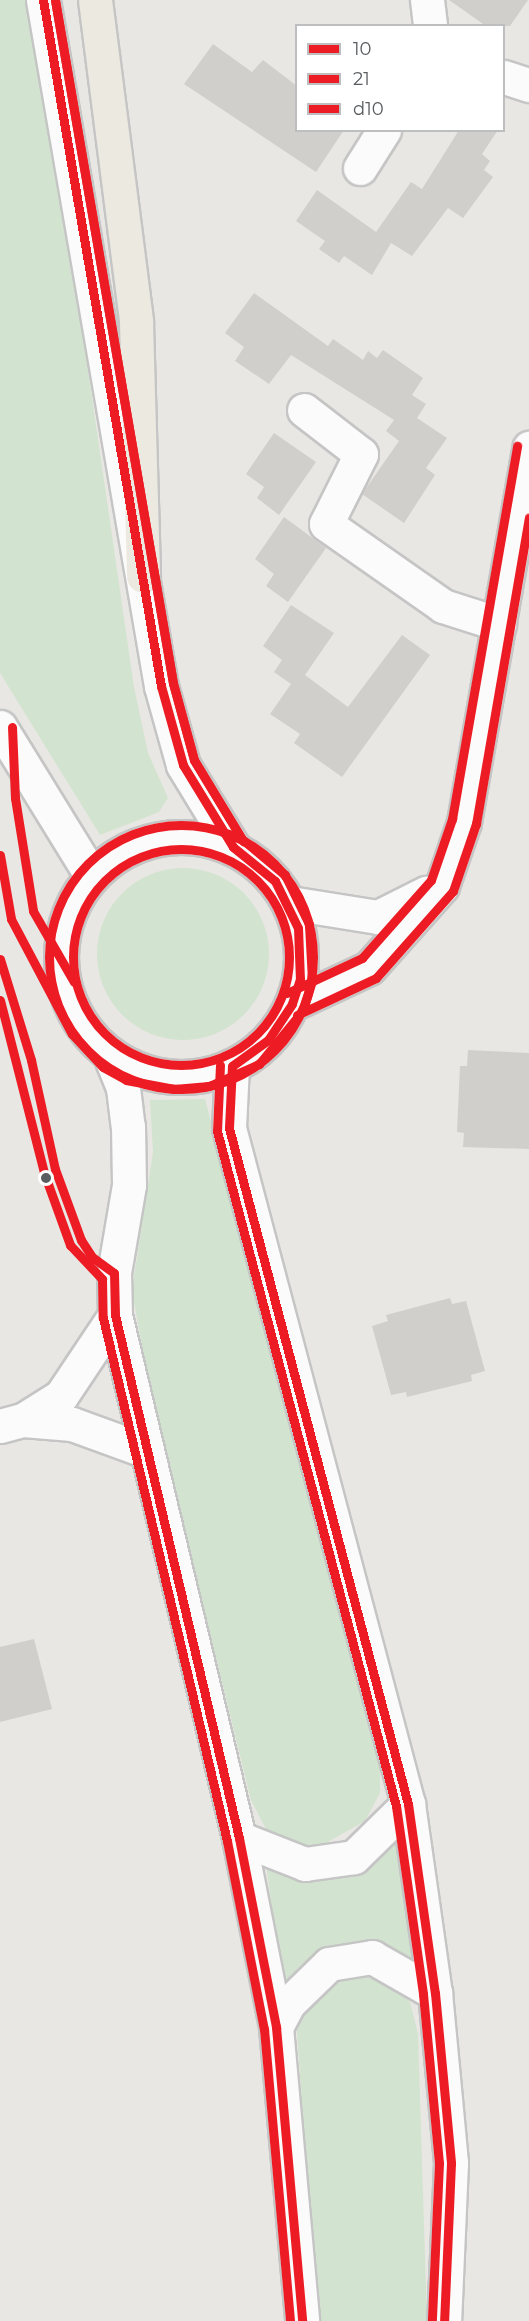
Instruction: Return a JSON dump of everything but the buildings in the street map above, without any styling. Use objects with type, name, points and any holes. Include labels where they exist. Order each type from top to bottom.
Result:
[{"type":"highway","points":[[94,0],[136,322],[143,576]]},
{"type":"main road","points":[[43,0],[161,686],[183,765],[233,848]]},
{"type":"main road","points":[[427,0],[430,24]]},
{"type":"main road","points":[[505,77],[529,86]]},
{"type":"main road","points":[[360,168],[383,132]]},
{"type":"main road","points":[[304,410],[361,454],[326,524],[443,606],[499,624]]},
{"type":"main road","points":[[292,1004],[369,968],[441,886],[464,822],[529,448]]},
{"type":"main road","points":[[0,727],[91,875]]},
{"type":"main road","points":[[173,836],[204,837],[233,848],[262,868],[290,903],[302,953],[292,1004],[268,1040],[232,1066],[175,1077],[132,1069],[111,1058],[83,1028],[64,988],[60,958],[74,899],[91,875],[115,855],[173,836]]},
{"type":"main road","points":[[290,903],[378,917],[441,886]]},
{"type":"main road","points":[[111,1058],[123,1088],[128,1126],[129,1185],[114,1272],[115,1315],[239,1838],[276,2027],[302,2321]]},
{"type":"main road","points":[[232,1066],[229,1128],[408,1804],[435,1993],[451,2163],[444,2321]]},
{"type":"main road","points":[[11,1423],[61,1396],[115,1315]]},
{"type":"main road","points":[[11,1423],[72,1424],[146,1452]]},
{"type":"main road","points":[[239,1838],[305,1864],[354,1857],[408,1804]]},
{"type":"main road","points":[[276,2027],[289,2003],[329,1964],[372,1957],[435,1993]]},
{"type":"green space","points":[[0,0],[25,0],[87,363],[134,687],[148,753],[168,798],[159,812],[100,835],[0,673]]},
{"type":"green space","points":[[183,868],[200,869],[216,874],[231,882],[244,893],[255,906],[263,921],[268,937],[268,971],[263,987],[255,1002],[244,1015],[231,1026],[216,1034],[200,1039],[183,1040],[166,1039],[150,1034],[135,1026],[122,1015],[111,1002],[103,987],[98,971],[97,954],[98,937],[103,921],[111,906],[122,893],[135,882],[150,874],[166,869]]},
{"type":"green space","points":[[205,1099],[380,1765],[380,1793],[365,1821],[317,1848],[292,1846],[267,1831],[251,1800],[148,1381],[132,1290],[153,1152],[150,1100]]},
{"type":"green space","points":[[396,1836],[414,1969],[315,1955],[282,1987],[266,1863]]},
{"type":"green space","points":[[348,1972],[375,1976],[396,1988],[410,2002],[418,2034],[427,2321],[318,2321],[296,2020],[312,1994]]},
{"type":"transit line","name":"10","points":[[43,0],[161,686],[183,765],[233,847],[275,881],[298,928],[300,979],[292,1004],[268,1040],[232,1066]]},
{"type":"transit line","name":"21","points":[[0,855],[11,919],[72,1034],[103,1067],[126,1080],[174,1089],[209,1086],[259,1064],[303,1010],[312,980],[309,924],[285,875],[242,839],[194,760],[173,683],[55,0]]},
{"type":"transit line","name":"d10","points":[[55,0],[173,683],[194,760],[243,841]]},
{"type":"transit line","name":"d10","points":[[287,993],[362,958],[431,880],[452,819],[517,446]]},
{"type":"transit line","name":"21","points":[[297,1015],[376,978],[453,891],[476,824],[529,518]]},
{"type":"transit line","name":"d10","points":[[12,727],[15,798],[33,911],[74,982]]},
{"type":"transit line","name":"21","points":[[168,825],[194,825],[219,830],[243,840],[275,863],[291,883],[303,906],[311,931],[313,957],[311,983],[303,1008],[291,1031],[275,1051],[255,1067],[219,1084],[194,1089],[168,1089],[143,1084],[119,1074],[87,1051],[71,1031],[54,995],[49,970],[49,944],[54,919],[64,895],[87,863],[107,847],[143,830],[168,825]]},
{"type":"transit line","name":"d10","points":[[170,849],[192,849],[212,853],[232,861],[258,880],[277,906],[285,926],[289,957],[285,988],[277,1008],[258,1034],[232,1053],[212,1061],[192,1065],[170,1065],[150,1061],[130,1053],[112,1041],[97,1026],[85,1008],[77,988],[73,968],[73,946],[77,926],[85,906],[97,888],[112,873],[130,861],[150,853],[170,849]]},
{"type":"transit line","name":"10","points":[[0,959],[31,1060],[55,1169],[81,1240],[92,1257],[114,1273]]},
{"type":"transit line","name":"21","points":[[0,1000],[44,1173],[70,1245],[102,1279],[103,1318],[227,1841],[264,2029],[290,2321]]},
{"type":"transit line","name":"21","points":[[220,1065],[217,1131],[396,1806],[423,1994],[439,2163],[432,2320]]},
{"type":"transit line","name":"10","points":[[232,1066],[229,1128],[408,1804],[435,1993],[451,2163],[444,2321]]},
{"type":"transit line","name":"10","points":[[114,1273],[115,1315],[239,1838],[276,2027],[302,2321]]}]
